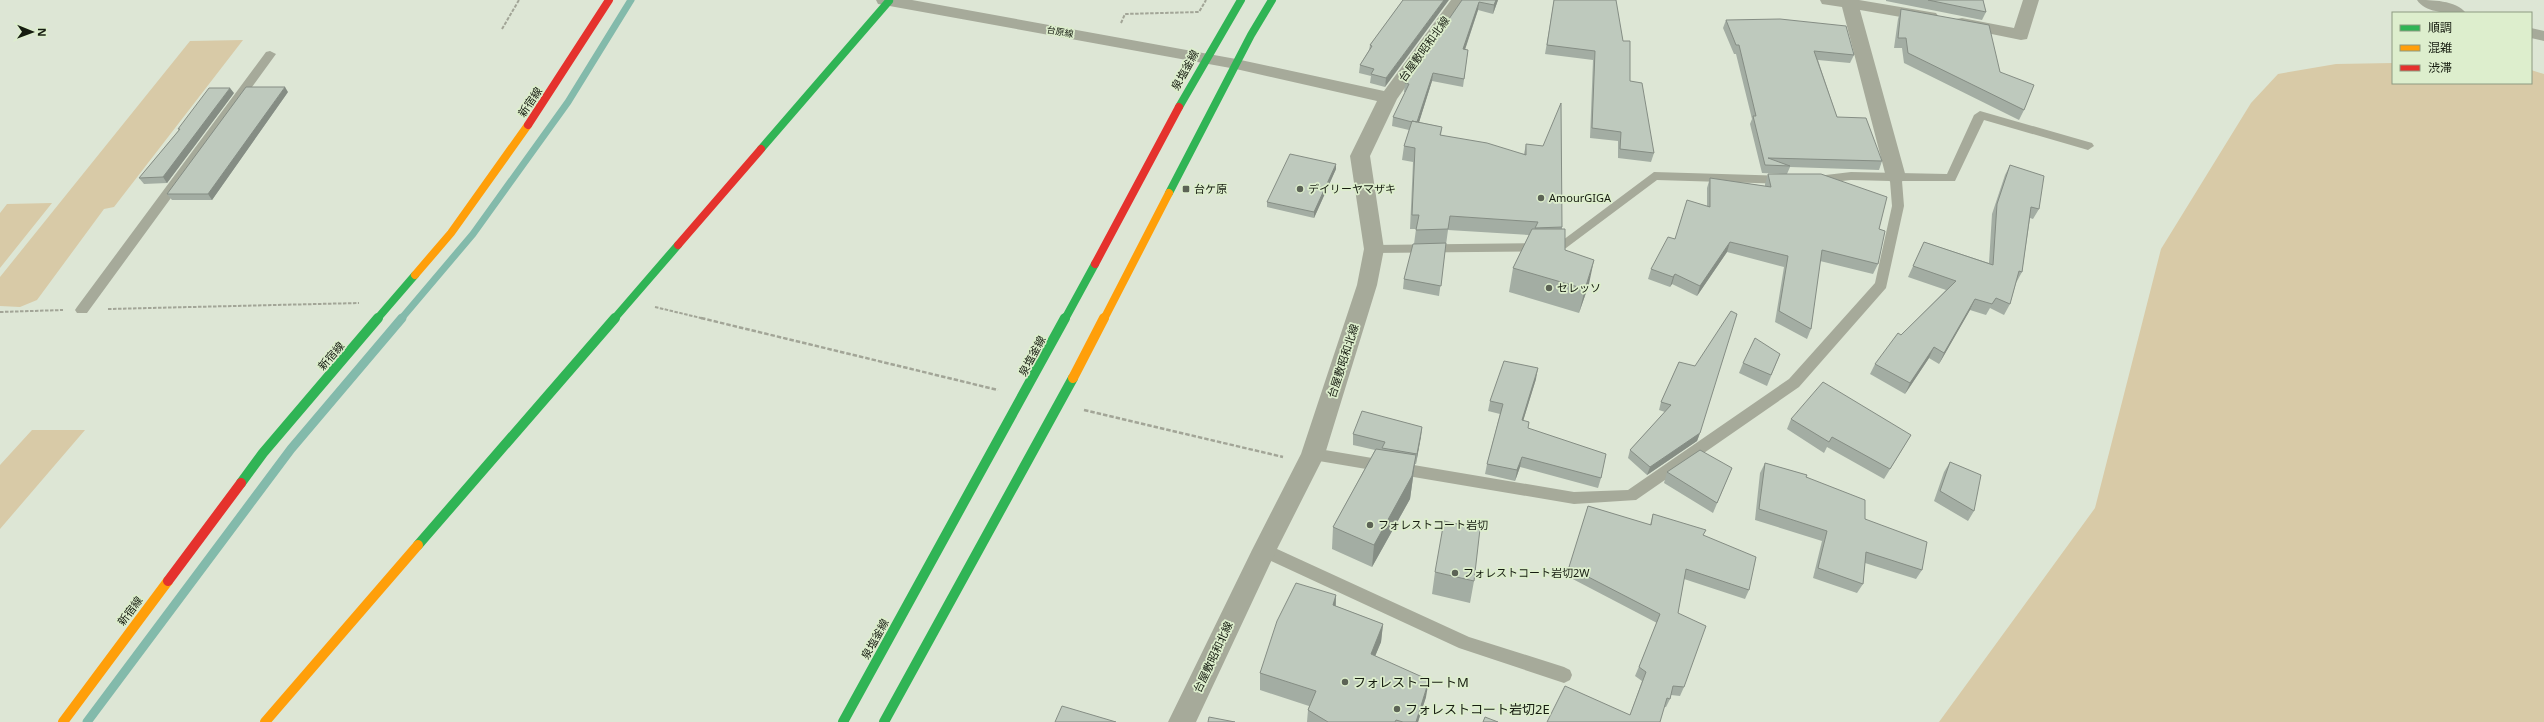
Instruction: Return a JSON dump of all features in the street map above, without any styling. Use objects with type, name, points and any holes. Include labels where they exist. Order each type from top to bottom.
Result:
[{"type":"main road","name":"新宿線","points":[[63,722],[263,453],[451,233],[501,166],[577,52],[609,0]]},
{"type":"main road","points":[[265,722],[629,301],[886,0]]},
{"type":"main road","name":"泉塩釜線","points":[[843,722],[1024,396],[1205,59],[1241,0]]},
{"type":"main road","points":[[884,722],[1059,404],[1236,64],[1272,0]]},
{"type":"street","name":"台原線","points":[[886,0],[1236,64],[1388,98]]},
{"type":"street","name":"台屋敷昭和北線","points":[[1182,722],[1264,550],[1311,459],[1367,285],[1374,249],[1360,156],[1388,98],[1445,22],[1459,0]]},
{"type":"street","points":[[1828,0],[1849,1],[2021,35],[2031,0]]},
{"type":"street","points":[[2425,0],[2455,12]]},
{"type":"street","points":[[1849,1],[1896,177]]},
{"type":"street","points":[[2532,33],[2544,36]]},
{"type":"lane","points":[[82,310],[270,54]]},
{"type":"lane","points":[[1374,249],[1562,247],[1654,176],[1800,180],[1851,176],[1951,178],[1980,115],[2088,146]]},
{"type":"lane","points":[[1311,459],[1574,498],[1632,496],[1794,383],[1881,285],[1898,206],[1896,177]]},
{"type":"lane","points":[[1264,550],[1465,643],[1564,675]]},
{"type":"path","points":[[502,29],[519,0]]},
{"type":"path","points":[[1111,42],[1125,14],[1199,12],[1206,0]]},
{"type":"path","points":[[629,301],[1024,396]]},
{"type":"path","points":[[0,312],[392,302]]},
{"type":"path","points":[[1059,404],[1311,459]]},
{"type":"shaded area","points":[[243,40],[114,207],[104,209],[37,300],[20,307],[0,306],[0,277],[190,41]]},
{"type":"shaded area","points":[[2392,63],[2392,84],[2532,84],[2532,70],[2544,74],[2544,722],[1939,722],[2095,508],[2161,249],[2251,103],[2278,74],[2336,64]]},
{"type":"shaded area","points":[[52,203],[0,268],[0,213],[7,204]]},
{"type":"shaded area","points":[[32,430],[85,430],[0,529],[0,465]]},
{"type":"building","points":[[1403,0],[1444,0],[1386,78],[1371,74],[1374,69],[1360,65],[1372,46],[1370,45]]},
{"type":"building","points":[[1462,0],[1496,0],[1494,5],[1479,2],[1463,49],[1468,50],[1464,79],[1433,73],[1417,122],[1393,117],[1409,84],[1405,83]]},
{"type":"building","points":[[1554,0],[1616,0],[1623,41],[1630,41],[1630,81],[1642,83],[1654,153],[1620,149],[1621,132],[1592,128],[1595,51],[1547,45]]},
{"type":"building","points":[[1928,0],[1983,0],[1986,12]]},
{"type":"building","points":[[1901,9],[1989,25],[2000,72],[2034,85],[2024,110],[1908,53],[1906,38],[1898,38]]},
{"type":"building","points":[[1780,19],[1846,26],[1854,55],[1814,51],[1837,117],[1866,118],[1882,161],[1768,158],[1790,166],[1765,165],[1753,116],[1756,116],[1739,45],[1736,45],[1726,20]]},
{"type":"building","points":[[246,87],[285,87],[208,194],[167,194]]},
{"type":"building","points":[[209,88],[230,88],[163,177],[139,178],[180,129],[178,129]]},
{"type":"building","points":[[1561,103],[1562,227],[1535,228],[1538,222],[1450,216],[1448,229],[1416,230],[1419,215],[1412,215],[1415,148],[1404,146],[1412,121],[1442,127],[1440,135],[1487,143],[1526,155],[1526,144],[1543,146]]},
{"type":"building","points":[[1290,154],[1336,164],[1314,212],[1267,202]]},
{"type":"building","points":[[2010,165],[2044,176],[2039,209],[2031,207],[2022,272],[2019,271],[2010,304],[1996,298],[1992,304],[1975,299],[1944,353],[1934,347],[1910,383],[1875,364],[1898,333],[1901,335],[1956,281],[1913,266],[1924,242],[1993,265],[1997,204]]},
{"type":"building","points":[[1768,174],[1821,174],[1887,197],[1879,229],[1885,231],[1878,264],[1822,250],[1811,329],[1779,311],[1788,256],[1730,242],[1700,286],[1675,274],[1673,277],[1651,269],[1668,237],[1675,239],[1687,200],[1710,207],[1710,178],[1771,187]]},
{"type":"building","points":[[1532,229],[1565,229],[1565,250],[1594,260],[1585,289],[1513,268]]},
{"type":"building","points":[[1446,243],[1441,286],[1404,279],[1413,244]]},
{"type":"building","points":[[1731,311],[1737,314],[1700,433],[1650,467],[1630,450],[1671,405],[1661,402],[1679,362],[1695,366]]},
{"type":"building","points":[[1755,338],[1780,354],[1771,375],[1743,363]]},
{"type":"building","points":[[1504,361],[1538,368],[1522,420],[1529,422],[1528,428],[1606,454],[1601,478],[1522,457],[1517,470],[1487,464],[1503,404],[1490,401]]},
{"type":"building","points":[[1823,382],[1911,435],[1890,469],[1832,437],[1829,442],[1791,419]]},
{"type":"building","points":[[1362,411],[1422,427],[1417,454],[1382,448],[1385,442],[1353,434]]},
{"type":"building","points":[[1376,449],[1416,455],[1412,476],[1374,545],[1333,527]]},
{"type":"building","points":[[1700,450],[1732,468],[1717,503],[1667,472]]},
{"type":"building","points":[[1950,462],[1981,475],[1974,511],[1940,491]]},
{"type":"building","points":[[1765,463],[1807,475],[1806,477],[1865,500],[1865,519],[1927,542],[1922,570],[1866,552],[1863,584],[1818,568],[1827,531],[1759,509]]},
{"type":"building","points":[[1588,506],[1651,525],[1653,514],[1706,530],[1703,535],[1756,557],[1749,590],[1686,569],[1678,613],[1706,626],[1684,687],[1673,686],[1670,699],[1667,698],[1660,722],[1547,722],[1565,686],[1630,715],[1646,672],[1639,667],[1660,614],[1569,567]]},
{"type":"building","points":[[1444,521],[1480,529],[1474,581],[1435,572]]},
{"type":"building","points":[[1296,583],[1336,595],[1333,605],[1383,624],[1371,654],[1429,680],[1416,722],[1403,722],[1396,720],[1395,722],[1328,722],[1308,710],[1316,691],[1260,673],[1277,621]]},
{"type":"building","points":[[1062,706],[1116,722],[1055,722]]},
{"type":"building","points":[[1209,717],[1235,722],[1208,722]]},
{"type":"building","points":[[1485,717],[1498,722],[1483,722]]},
{"type":"waterway","points":[[401,319],[473,234],[568,102],[631,0]]},
{"type":"waterway","points":[[87,722],[291,449],[402,318]]},
{"type":"traffic: fast","points":[[1179,107],[1241,0]]},
{"type":"traffic: fast","points":[[1169,193],[1251,35],[1272,0]]},
{"type":"traffic: fast","points":[[761,149],[889,1]]},
{"type":"traffic: fast","points":[[418,545],[678,245]]},
{"type":"traffic: fast","points":[[843,722],[1095,264]]},
{"type":"traffic: fast","points":[[241,483],[263,453],[415,275]]},
{"type":"traffic: fast","points":[[884,722],[1073,378]]},
{"type":"traffic: slow","points":[[415,275],[451,233],[528,125]]},
{"type":"traffic: slow","points":[[1073,378],[1169,193]]},
{"type":"traffic: slow","points":[[265,722],[418,545]]},
{"type":"traffic: slow","points":[[63,722],[168,581]]},
{"type":"traffic: jam","points":[[528,125],[609,0]]},
{"type":"traffic: jam","points":[[1095,264],[1179,107]]},
{"type":"traffic: jam","points":[[678,245],[761,149]]},
{"type":"traffic: jam","points":[[168,581],[241,483]]},
{"type":"place","name":"台ケ原","points":[[1186,189]]},
{"type":"place","name":"デイリーヤマザキ","points":[[1300,189]]},
{"type":"place","name":"AmourGIGA","points":[[1541,198]]},
{"type":"place","name":"セレッソ","points":[[1549,288]]},
{"type":"place","name":"フォレストコート岩切","points":[[1370,525]]},
{"type":"place","name":"フォレストコート岩切2W","points":[[1455,573]]},
{"type":"place","name":"フォレストコートM","points":[[1345,682]]},
{"type":"place","name":"フォレストコート岩切2E","points":[[1397,709]]}]
